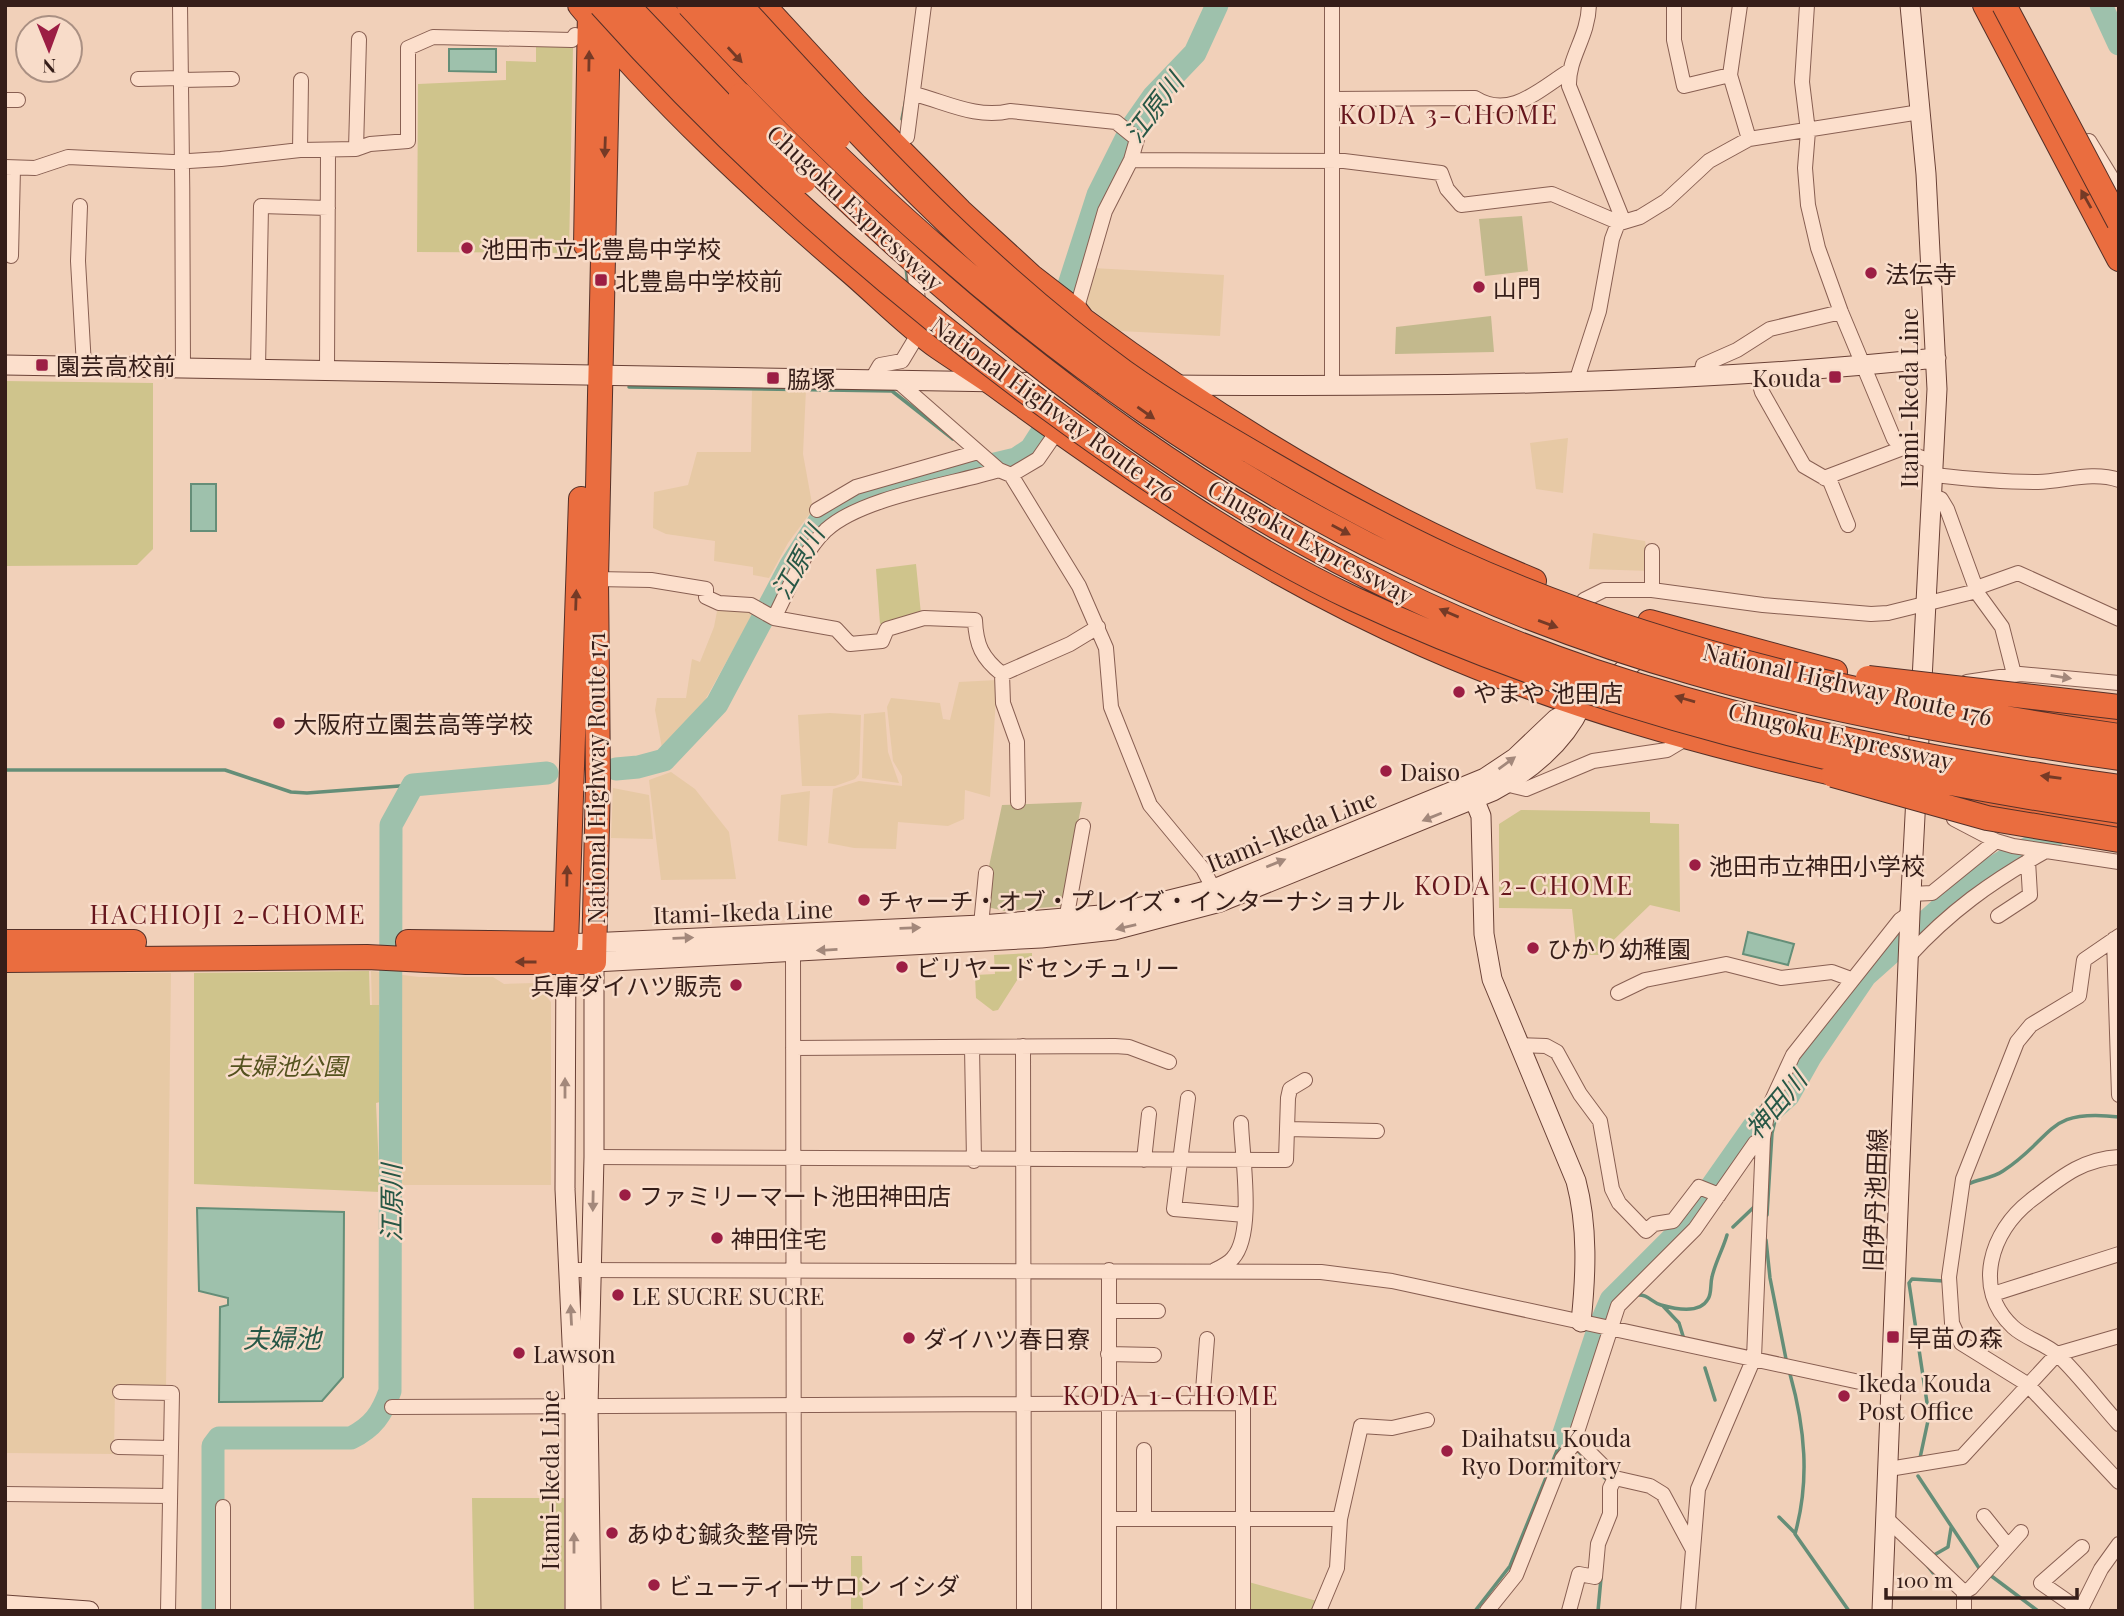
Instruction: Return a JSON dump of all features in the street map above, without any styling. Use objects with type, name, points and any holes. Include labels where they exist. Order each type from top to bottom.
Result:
[{"type":"highway","points":[[627,5],[784,164],[923,279],[1026,359]]},
{"type":"highway","name":"Chugoku Expressway","points":[[658,5],[741,95],[855,210],[1026,359],[1147,447],[1269,522],[1354,569],[1510,639],[1590,670],[1773,723],[1957,762],[2119,786]]},
{"type":"highway","name":"Chugoku Expressway","points":[[689,5],[804,128],[957,269],[1044,339],[1161,425],[1293,505],[1434,577],[1520,614],[1691,672],[1781,697],[1962,733],[2119,758]]},
{"type":"highway","points":[[714,5],[881,184],[1044,339]]},
{"type":"highway","name":"National Highway Route 176","points":[[740,5],[829,101],[976,249],[1124,372],[1284,471],[1419,542],[1522,589],[1637,631],[1787,674],[1875,695],[2119,736]]},
{"type":"highway","points":[[763,5],[865,115],[968,219],[1032,277],[1076,311],[1083,320],[1231,425],[1380,510],[1469,552],[1584,600],[1673,629],[1816,667],[1921,689],[2119,722]]},
{"type":"highway","points":[[1986,5],[2119,259]]},
{"type":"highway","points":[[2004,5],[2119,220]]},
{"type":"highway","points":[[591,12],[653,88],[791,221],[932,342],[989,381],[1056,433],[1201,529],[1277,573],[1426,646],[1589,701],[1687,738],[1916,800],[2022,810],[2119,825]]},
{"type":"highway","name":"National Highway Route 176","points":[[591,12],[679,91],[761,172],[851,253],[942,328],[1104,449],[1234,532],[1352,598],[1589,701],[1767,746],[1857,765],[2119,811]]},
{"type":"highway","name":"National Highway Route 171","points":[[5,960],[367,957],[466,962],[594,953],[598,779],[592,374],[591,12]]},
{"type":"highway","name":"National Highway Route 171","points":[[566,954],[608,36]]},
{"type":"highway","points":[[607,100],[624,89],[653,88]]},
{"type":"highway","points":[[1637,631],[1720,651],[1840,674],[2119,708]]},
{"type":"highway","points":[[1589,701],[1944,807],[2030,827],[2119,840]]},
{"type":"highway","name":"National Highway Route 171","points":[[5,942],[373,941],[566,954]]},
{"type":"main road","name":"Itami-Ikeda Line","points":[[1910,5],[1920,112],[1936,358],[1933,496],[1916,800]]},
{"type":"main road","points":[[1986,5],[2025,43],[2048,93],[2119,220]]},
{"type":"main road","points":[[5,365],[873,377],[1055,384],[1332,387],[1757,375],[1864,367],[1936,358]]},
{"type":"main road","name":"Itami-Ikeda Line","points":[[1471,792],[1556,719],[1589,701],[1673,629]]},
{"type":"main road","name":"Itami-Ikeda Line","points":[[594,953],[793,952],[1041,938],[1114,930],[1217,896],[1471,792],[1505,784],[1570,729],[1589,701]]},
{"type":"main road","points":[[1471,792],[1481,816],[1484,934],[1492,979],[1576,1181],[1582,1203],[1584,1322]]},
{"type":"main road","name":"旧伊丹池田線","points":[[1882,1611],[1916,800]]},
{"type":"main road","name":"Itami-Ikeda Line","points":[[594,953],[638,940],[1066,920],[1217,896]]},
{"type":"main road","points":[[596,902],[609,928],[621,936],[638,940]]},
{"type":"main road","name":"Itami-Ikeda Line","points":[[575,1611],[581,1407],[592,1270],[594,953]]},
{"type":"main road","name":"Itami-Ikeda Line","points":[[566,954],[565,1189],[568,1270],[581,1407],[591,1611]]},
{"type":"main road","points":[[5,1605],[89,1611]]},
{"type":"street","points":[[180,5],[184,116],[181,160],[183,367]]},
{"type":"street","points":[[907,137],[924,5]]},
{"type":"street","points":[[1332,5],[1332,387]]},
{"type":"street","points":[[1576,382],[1599,311],[1612,239],[1621,215],[1569,86],[1569,71],[1588,27],[1589,5]]},
{"type":"street","points":[[1674,5],[1674,40],[1684,86],[1730,75]]},
{"type":"street","points":[[1740,5],[1730,75],[1749,139]]},
{"type":"street","points":[[1807,5],[1802,82],[1808,131],[1805,168],[1808,205],[1818,248],[1841,313],[1894,439],[1934,468],[2000,482],[2047,482],[2106,474],[2119,480]]},
{"type":"street","points":[[2014,5],[2119,190]]},
{"type":"street","points":[[11,256],[9,167],[34,169],[68,157],[222,159],[300,150],[356,149],[370,144],[408,141],[408,48],[433,37],[572,40],[591,12]]},
{"type":"street","points":[[356,149],[359,39]]},
{"type":"street","points":[[1332,99],[1475,98],[1489,106],[1532,98],[1569,71]]},
{"type":"street","points":[[138,79],[232,79]]},
{"type":"street","points":[[300,150],[301,79]]},
{"type":"street","points":[[914,94],[936,103],[995,114],[1010,111],[1116,122],[1130,132],[1137,142],[1132,160],[1105,211],[1076,311]]},
{"type":"street","points":[[1132,160],[1332,161],[1441,173],[1447,190],[1461,205],[1552,194],[1620,223],[1640,217],[1667,201],[1710,161],[1749,139],[1920,112]]},
{"type":"street","points":[[327,369],[328,151]]},
{"type":"street","points":[[904,190],[918,300]]},
{"type":"street","points":[[80,206],[78,261],[84,366]]},
{"type":"street","points":[[258,368],[261,206],[328,208]]},
{"type":"street","points":[[1700,377],[1703,365],[1737,351],[1770,329],[1841,313]]},
{"type":"street","points":[[873,377],[880,365],[902,361],[914,341]]},
{"type":"street","points":[[1757,375],[1762,392],[1804,466],[1830,481],[1848,525]]},
{"type":"street","points":[[894,378],[1002,471],[1079,586],[1106,648],[1111,708],[1150,805],[1203,869],[1217,896]]},
{"type":"street","points":[[774,618],[809,550],[842,518],[874,504],[1038,459],[1056,433]]},
{"type":"street","points":[[1824,478],[1903,448]]},
{"type":"street","points":[[817,510],[856,487],[981,455]]},
{"type":"street","points":[[1933,496],[1941,499],[1947,509],[1976,590],[2001,623],[2014,674]]},
{"type":"street","points":[[1652,551],[1652,590]]},
{"type":"street","points":[[1584,600],[1604,590],[1652,590],[1763,605],[1871,614],[1926,604],[1976,590],[2018,573],[2119,619]]},
{"type":"street","points":[[596,579],[650,580],[706,589],[706,597],[719,603],[751,605],[774,618],[836,629],[850,644],[882,641],[887,629],[924,618],[975,620],[976,643],[987,662],[1002,674],[1003,703],[1017,742],[1018,802]]},
{"type":"street","points":[[1002,674],[1070,644],[1098,627]]},
{"type":"street","points":[[1921,689],[2014,674],[2119,683]]},
{"type":"street","points":[[1505,784],[1526,789],[1593,761],[1668,750],[1687,738]]},
{"type":"street","points":[[1916,800],[1996,841],[2037,854],[2119,862]]},
{"type":"street","points":[[1066,920],[1083,826]]},
{"type":"street","points":[[1487,1611],[1516,1575],[1573,1444],[1608,1328],[1618,1306],[1695,1229],[1712,1193],[1755,1143],[1766,1123],[1793,1055],[1851,979],[1910,910],[1996,841]]},
{"type":"street","points":[[1998,916],[2030,895],[2037,854]]},
{"type":"street","points":[[1909,953],[1999,876],[2037,854]]},
{"type":"street","points":[[981,925],[986,873]]},
{"type":"street","points":[[2117,938],[2119,1095]]},
{"type":"street","points":[[2117,938],[2084,960],[2079,996],[2031,1025],[2020,1037],[1963,1178],[1949,1277],[1955,1334],[1972,1352],[2027,1384],[2119,1482]]},
{"type":"street","points":[[793,952],[793,1611]]},
{"type":"street","points":[[1618,993],[1645,980],[1726,964],[1782,978],[1832,972],[1851,979]]},
{"type":"street","points":[[1520,1045],[1546,1046],[1557,1052],[1580,1094],[1600,1121],[1612,1189],[1619,1203],[1646,1231],[1654,1224],[1674,1221],[1699,1187],[1712,1193]]},
{"type":"street","points":[[1023,1046],[1024,1611]]},
{"type":"street","points":[[972,1047],[974,1161]]},
{"type":"street","points":[[793,1048],[1129,1047],[1169,1062]]},
{"type":"street","points":[[594,1157],[974,1161],[1286,1160],[1290,1090],[1305,1080]]},
{"type":"street","points":[[1188,1098],[1174,1209],[1244,1215]]},
{"type":"street","points":[[1144,1160],[1149,1114]]},
{"type":"street","points":[[1214,1271],[1233,1259],[1242,1242],[1244,1215],[1241,1123]]},
{"type":"street","points":[[1688,1611],[1698,1489],[1754,1357],[1766,1123]]},
{"type":"street","points":[[1287,1129],[1377,1132]]},
{"type":"street","points":[[2119,1157],[2098,1158],[2074,1167],[2011,1216],[2000,1231],[1989,1273],[2001,1314],[2014,1328],[2057,1354],[2119,1424]]},
{"type":"street","points":[[1993,1294],[2119,1254]]},
{"type":"street","points":[[568,1270],[1321,1272],[1392,1281],[1754,1357],[1892,1389]]},
{"type":"street","points":[[1109,1270],[1109,1611]]},
{"type":"street","points":[[1108,1311],[1158,1311]]},
{"type":"street","points":[[1889,1469],[1962,1457],[2057,1354],[2119,1336]]},
{"type":"street","points":[[1202,1403],[1207,1339]]},
{"type":"street","points":[[1108,1354],[1154,1355]]},
{"type":"street","points":[[120,1392],[172,1393],[168,1611]]},
{"type":"street","points":[[392,1407],[1243,1403],[1243,1611]]},
{"type":"street","points":[[1319,1611],[1337,1568],[1340,1519],[1361,1426],[1392,1428],[1427,1420]]},
{"type":"street","points":[[1573,1444],[1615,1478],[1650,1486],[1663,1494],[1693,1549]]},
{"type":"street","points":[[118,1447],[170,1448]]},
{"type":"street","points":[[1144,1450],[1144,1519]]},
{"type":"street","points":[[1569,1611],[1578,1574],[1595,1577],[1598,1544],[1610,1514],[1610,1488],[1615,1478]]},
{"type":"street","points":[[5,1494],[169,1496]]},
{"type":"street","points":[[223,1507],[223,1611]]},
{"type":"street","points":[[1984,1516],[2008,1546]]},
{"type":"street","points":[[1886,1518],[1964,1592],[1964,1611]]},
{"type":"street","points":[[1109,1519],[1340,1519]]},
{"type":"street","points":[[1964,1592],[1971,1588],[2021,1532]]},
{"type":"street","points":[[2082,1547],[2041,1583],[2080,1610],[2101,1569],[2119,1544]]},
{"type":"shaded area","points":[[1522,216],[1528,271],[1485,276],[1479,219]]},
{"type":"shaded area","points":[[1092,268],[1224,275],[1220,336],[1119,331],[1083,302]]},
{"type":"shaded area","points":[[1491,316],[1494,352],[1395,354],[1396,327]]},
{"type":"shaded area","points":[[752,389],[806,389],[803,454],[813,509],[788,543],[769,578],[753,575],[753,567],[714,561],[715,541],[666,534],[653,528],[654,492],[688,485],[697,452],[751,452]]},
{"type":"shaded area","points":[[1568,438],[1563,493],[1536,489],[1530,443]]},
{"type":"shaded area","points":[[1593,533],[1645,541],[1650,571],[1589,569]]},
{"type":"shaded area","points":[[718,606],[755,610],[699,711],[683,732],[662,748],[655,710],[657,698],[686,698],[692,659],[700,662],[714,627]]},
{"type":"shaded area","points":[[997,680],[990,797],[965,790],[964,819],[948,826],[898,822],[896,849],[854,848],[828,843],[833,789],[859,781],[902,786],[902,776],[893,761],[887,707],[891,698],[940,703],[943,719],[950,720],[959,682]]},
{"type":"shaded area","points":[[885,712],[888,752],[899,783],[862,778],[864,714]]},
{"type":"shaded area","points":[[798,715],[861,715],[859,774],[855,779],[835,786],[802,786]]},
{"type":"shaded area","points":[[671,772],[695,789],[729,832],[736,879],[661,880],[649,780]]},
{"type":"shaded area","points":[[613,788],[649,795],[653,839],[611,838]]},
{"type":"shaded area","points":[[810,791],[807,846],[778,841],[781,795]]},
{"type":"shaded area","points":[[1082,802],[1062,906],[1005,911],[987,907],[993,872],[988,871],[1002,805]]},
{"type":"shaded area","points":[[371,971],[419,977],[493,977],[504,984],[534,983],[551,1002],[551,1185],[387,1185],[386,1007],[372,1007]]},
{"type":"shaded area","points":[[5,973],[171,973],[166,1388],[115,1386],[114,1454],[5,1453]]},
{"type":"green space","points":[[536,46],[573,47],[569,253],[417,252],[418,84],[506,80],[506,61],[536,62]]},
{"type":"green space","points":[[5,381],[153,383],[153,549],[137,565],[5,566]]},
{"type":"green space","points":[[916,564],[921,614],[880,624],[876,569]]},
{"type":"green space","points":[[1521,810],[1650,812],[1650,823],[1679,824],[1680,912],[1650,905],[1598,955],[1577,955],[1572,909],[1499,908],[1499,824]]},
{"type":"green space","points":[[1032,953],[998,1010],[993,1011],[976,998],[975,975],[995,974],[994,955]]},
{"type":"green space","name":"夫婦池公園","points":[[369,971],[370,1005],[379,1005],[380,1102],[376,1103],[380,1192],[194,1184],[194,973]]},
{"type":"green space","points":[[472,1498],[564,1498],[564,1611],[474,1611]]},
{"type":"green space","points":[[851,1556],[862,1556],[863,1611],[851,1611]]},
{"type":"green space","points":[[1245,1581],[1317,1601],[1313,1611],[1245,1611]]},
{"type":"water","points":[[449,49],[496,49],[496,72],[449,71]]},
{"type":"water","points":[[191,484],[216,484],[216,531],[191,531]]},
{"type":"water","points":[[1748,932],[1794,944],[1788,965],[1743,954]]},
{"type":"water","name":"夫婦池","points":[[197,1208],[344,1212],[343,1377],[322,1401],[219,1402],[220,1307],[228,1305],[228,1298],[199,1291]]},
{"type":"waterway","name":"江原川","points":[[1067,291],[1098,195],[1132,127],[1153,97],[1195,53],[1217,5]]},
{"type":"waterway","name":"神田川","points":[[2101,5],[2119,44]]},
{"type":"waterway","points":[[902,119],[907,94]]},
{"type":"waterway","points":[[906,268],[908,284]]},
{"type":"waterway","points":[[629,387],[892,391],[953,439]]},
{"type":"waterway","name":"江原川","points":[[616,769],[664,760],[717,704],[791,565],[822,517],[853,498],[1016,459],[1031,449],[1040,435]]},
{"type":"waterway","points":[[972,460],[974,466]]},
{"type":"waterway","points":[[5,770],[225,770],[291,792],[307,793],[413,785]]},
{"type":"waterway","name":"江原川","points":[[213,1611],[213,1446],[219,1438],[351,1438],[376,1419],[390,1391],[391,825],[413,785],[547,773]]},
{"type":"waterway","name":"神田川","points":[[1563,1436],[1597,1333],[1611,1300],[1681,1230],[1754,1126],[1788,1096],[1810,1057],[1865,976],[1969,883],[2012,856],[2072,827]]},
{"type":"waterway","points":[[1767,1215],[1772,1133],[1778,1108]]},
{"type":"waterway","points":[[1968,1184],[2003,1171],[2063,1121],[2095,1115],[2119,1117]]},
{"type":"waterway","points":[[1733,1227],[1754,1207]]},
{"type":"waterway","points":[[1637,1295],[1680,1309],[1693,1309],[1704,1304],[1709,1297],[1713,1272],[1727,1235]]},
{"type":"waterway","points":[[1766,1240],[1770,1278],[1786,1359]]},
{"type":"waterway","points":[[1920,1458],[1929,1416],[1909,1283],[1912,1279],[1944,1281]]},
{"type":"waterway","points":[[1663,1306],[1679,1323],[1683,1336]]},
{"type":"waterway","points":[[1705,1368],[1715,1400]]},
{"type":"waterway","points":[[1790,1374],[1804,1454],[1803,1494],[1795,1534],[1849,1611]]},
{"type":"waterway","points":[[1475,1611],[1510,1566],[1563,1436],[1571,1444]]},
{"type":"waterway","name":"神田川","points":[[1576,1449],[1608,1481]]},
{"type":"waterway","points":[[1918,1476],[1979,1568]]},
{"type":"waterway","points":[[1779,1517],[1794,1532]]},
{"type":"waterway","points":[[1934,1555],[1948,1547],[1951,1528]]},
{"type":"waterway","points":[[1926,1564],[1937,1578]]},
{"type":"waterway","points":[[1990,1575],[2038,1611]]},
{"type":"waterway","name":"神田川","points":[[1598,1611],[1601,1578]]},
{"type":"place","name":"池田市立北豊島中学校","points":[[467,248]]},
{"type":"place","name":"法伝寺","points":[[1871,273]]},
{"type":"place","name":"北豊島中学校前","points":[[601,280]]},
{"type":"place","name":"山門","points":[[1479,287]]},
{"type":"place","name":"園芸高校前","points":[[42,365]]},
{"type":"place","name":"Kouda","points":[[1835,377]]},
{"type":"place","name":"脇塚","points":[[773,378]]},
{"type":"place","name":"やまや 池田店","points":[[1459,692]]},
{"type":"place","name":"大阪府立園芸高等学校","points":[[279,723]]},
{"type":"place","name":"Daiso","points":[[1386,771]]},
{"type":"place","name":"池田市立神田小学校","points":[[1695,865]]},
{"type":"place","name":"チャーチ・オブ・プレイズ・インターナショナル","points":[[864,900]]},
{"type":"place","name":"ひかり幼稚園","points":[[1533,948]]},
{"type":"place","name":"ビリヤードセンチュリー","points":[[902,967]]},
{"type":"place","name":"兵庫ダイハツ販売","points":[[736,985]]},
{"type":"place","name":"ファミリーマート池田神田店","points":[[625,1195]]},
{"type":"place","name":"神田住宅","points":[[717,1238]]},
{"type":"place","name":"LE SUCRE SUCRE","points":[[618,1295]]},
{"type":"place","name":"早苗の森","points":[[1893,1337]]},
{"type":"place","name":"ダイハツ春日寮","points":[[909,1338]]},
{"type":"place","name":"Lawson","points":[[519,1353]]},
{"type":"place","name":"Ikeda Kouda Post Office","points":[[1844,1396]]},
{"type":"place","name":"Daihatsu Kouda Ryo Dormitory","points":[[1447,1451]]},
{"type":"place","name":"あゆむ鍼灸整骨院","points":[[612,1533]]},
{"type":"place","name":"ビューティーサロン イシダ","points":[[654,1585]]},
{"type":"district","name":"KODA 3-CHOME","points":[[1449,113]]},
{"type":"district","name":"KODA 2-CHOME","points":[[1524,884]]},
{"type":"district","name":"HACHIOJI 2-CHOME","points":[[228,913]]},
{"type":"district","name":"KODA 1-CHOME","points":[[1171,1394]]}]
